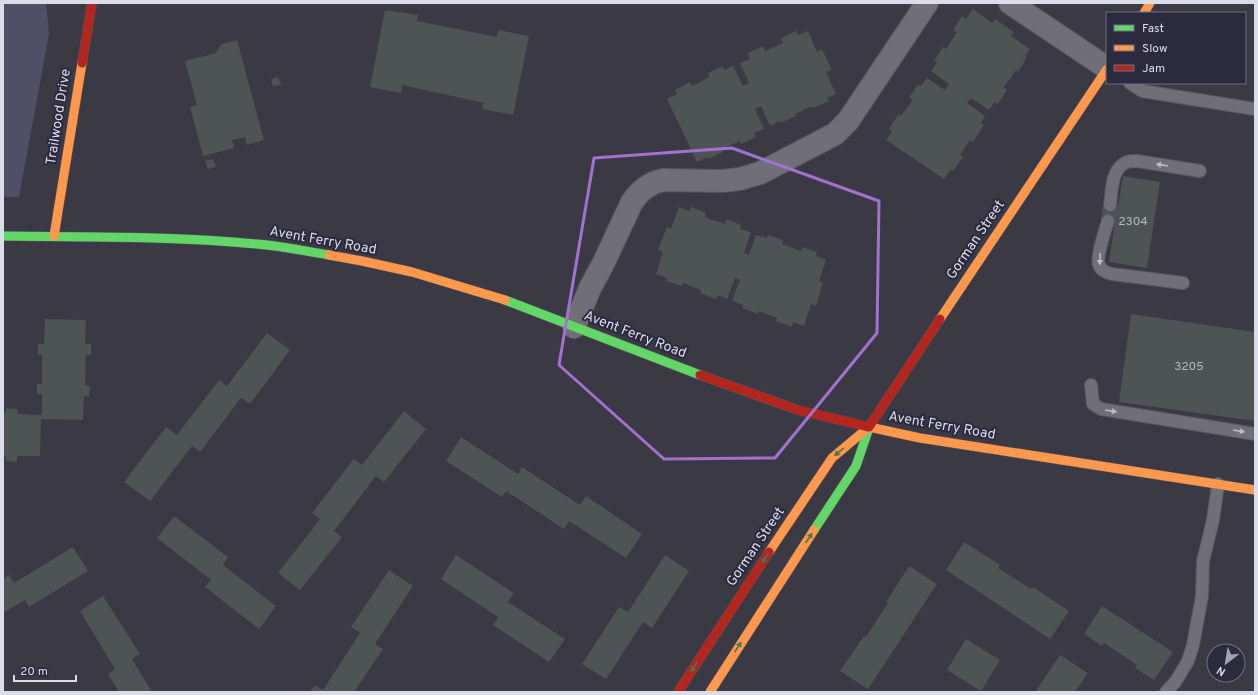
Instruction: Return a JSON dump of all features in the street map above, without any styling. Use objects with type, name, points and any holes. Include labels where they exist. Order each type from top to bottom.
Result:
[{"type":"main road","name":"Trailwood Drive","points":[[54,236],[92,3]]},
{"type":"main road","points":[[1145,12],[1150,3]]},
{"type":"main road","name":"Gorman Street","points":[[710,692],[856,466],[869,427],[898,380],[1106,69]]},
{"type":"main road","name":"Avent Ferry Road","points":[[3,236],[134,237],[209,240],[259,244],[327,254],[362,261],[412,272],[502,299],[717,381],[798,410],[920,438],[1255,490]]},
{"type":"main road","name":"Gorman Street","points":[[678,692],[764,559],[832,458],[869,427]]},
{"type":"street","points":[[574,327],[590,288],[638,192],[655,181],[722,181],[740,179],[760,173],[835,134],[848,122],[927,3]]},
{"type":"street","points":[[1010,3],[1106,67]]},
{"type":"lane","points":[[1132,84],[1142,91],[1255,109]]},
{"type":"lane","points":[[1110,205],[1114,177],[1119,168],[1127,162],[1137,161],[1200,171]]},
{"type":"lane","points":[[1108,221],[1099,258],[1099,266],[1104,272],[1183,283]]},
{"type":"lane","points":[[1092,385],[1093,404],[1101,409],[1255,434]]},
{"type":"lane","points":[[1166,692],[1176,681],[1188,661],[1194,646],[1202,596],[1203,561],[1213,520],[1218,484]]},
{"type":"highlighted area","points":[[732,148],[879,201],[877,333],[775,458],[664,459],[559,365],[594,158]]},
{"type":"shaded area","points":[[3,3],[46,3],[49,34],[19,197],[3,197]]},
{"type":"building","points":[[973,9],[992,23],[995,19],[1014,32],[1011,36],[1030,49],[1018,72],[1016,70],[1004,87],[1007,90],[998,104],[995,102],[989,110],[971,98],[967,103],[985,116],[981,123],[984,125],[973,142],[970,140],[960,155],[963,157],[953,171],[951,169],[944,179],[886,140],[892,131],[889,129],[898,115],[901,116],[913,100],[909,98],[918,84],[921,86],[927,78],[945,90],[949,84],[931,71],[937,63],[934,61],[943,47],[946,49],[957,32],[953,30],[962,16],[966,19]]},
{"type":"building","points":[[385,10],[418,15],[417,21],[497,37],[498,30],[529,36],[513,115],[482,109],[484,103],[402,85],[401,93],[370,87]]},
{"type":"building","points":[[796,31],[798,35],[808,31],[817,52],[822,49],[832,70],[826,72],[836,94],[827,98],[829,101],[813,108],[812,106],[795,114],[796,116],[770,126],[761,106],[755,109],[764,129],[754,133],[756,137],[741,144],[740,141],[722,149],[723,152],[697,162],[667,99],[677,94],[675,90],[690,82],[692,86],[709,77],[708,73],[723,66],[724,70],[733,66],[743,86],[749,83],[740,63],[750,59],[748,53],[763,46],[765,51],[783,43],[781,38]]},
{"type":"building","points":[[237,40],[264,140],[247,145],[245,137],[232,140],[234,148],[203,156],[190,107],[197,105],[185,61],[216,53],[221,44]]},
{"type":"building","points":[[278,77],[281,85],[273,86],[271,79]]},
{"type":"building","points":[[213,159],[216,167],[208,169],[205,161]]},
{"type":"building","points":[[1123,176],[1160,182],[1147,268],[1109,262],[1115,222],[1101,220],[1103,204],[1118,207]]},
{"type":"building","points":[[679,207],[690,211],[691,207],[706,213],[705,217],[725,224],[726,219],[741,225],[740,229],[751,232],[744,253],[749,255],[756,235],[767,238],[768,235],[783,240],[782,244],[801,251],[802,247],[817,252],[816,256],[826,260],[819,281],[823,283],[816,306],[811,304],[804,326],[793,322],[792,327],[776,321],[777,318],[759,311],[758,314],[742,308],[743,305],[732,301],[740,280],[735,278],[727,299],[718,295],[716,299],[700,293],[701,290],[683,283],[682,286],[665,281],[667,278],[656,274],[663,252],[658,250],[667,227],[671,229]]},
{"type":"building","points":[[1131,314],[1255,332],[1255,421],[1119,402]]},
{"type":"building","points":[[45,319],[86,320],[85,344],[91,344],[91,355],[86,355],[85,385],[90,386],[89,397],[84,396],[83,420],[41,419],[40,456],[17,456],[17,462],[6,461],[6,456],[3,456],[3,413],[6,413],[6,408],[17,409],[17,414],[42,415],[42,394],[37,394],[37,384],[42,384],[42,355],[38,355],[38,344],[44,344]]},
{"type":"building","points":[[267,333],[290,350],[250,404],[241,398],[200,452],[192,446],[150,501],[124,482],[166,427],[177,435],[219,380],[227,386]]},
{"type":"building","points":[[404,411],[426,429],[384,482],[376,476],[334,531],[342,537],[300,590],[278,573],[320,519],[312,513],[354,459],[362,465]]},
{"type":"building","points":[[461,437],[518,474],[522,467],[580,505],[586,496],[642,534],[626,558],[569,521],[564,529],[506,491],[502,497],[446,461]]},
{"type":"building","points":[[174,516],[228,557],[223,565],[276,606],[259,629],[205,587],[211,580],[157,538]]},
{"type":"building","points":[[964,542],[1000,565],[998,568],[1031,589],[1033,587],[1069,611],[1050,639],[946,570]]},
{"type":"building","points":[[73,547],[88,571],[29,607],[25,600],[3,613],[3,579],[9,575],[14,583]]},
{"type":"building","points":[[456,555],[514,593],[508,602],[565,639],[549,662],[493,625],[498,617],[441,579]]},
{"type":"building","points":[[665,555],[689,571],[652,628],[643,622],[606,679],[582,664],[619,607],[628,612]]},
{"type":"building","points":[[909,566],[937,584],[868,689],[840,671],[864,636],[866,637],[888,603],[886,602]]},
{"type":"building","points":[[389,570],[413,586],[375,644],[383,649],[354,692],[310,692],[315,685],[323,690],[360,633],[351,627]]},
{"type":"building","points":[[103,596],[140,654],[132,659],[152,692],[119,692],[108,674],[115,669],[80,611]]},
{"type":"building","points":[[1102,606],[1173,652],[1154,680],[1135,668],[1137,665],[1104,643],[1102,646],[1084,634]]},
{"type":"building","points":[[966,639],[1000,660],[981,691],[947,670]]},
{"type":"building","points":[[1060,655],[1088,673],[1075,692],[1035,692]]},
{"type":"traffic: fast","points":[[3,236],[130,237],[225,241],[284,247],[329,255]]},
{"type":"traffic: fast","points":[[505,300],[700,375]]},
{"type":"traffic: fast","points":[[814,530],[856,466],[869,428]]},
{"type":"traffic: slow","points":[[1145,12],[1150,3]]},
{"type":"traffic: slow","points":[[54,236],[82,63]]},
{"type":"traffic: slow","points":[[940,319],[1106,70]]},
{"type":"traffic: slow","points":[[329,255],[412,272],[505,300]]},
{"type":"traffic: slow","points":[[869,427],[920,438],[1255,490]]},
{"type":"traffic: slow","points":[[769,552],[832,458],[869,427]]},
{"type":"traffic: slow","points":[[710,692],[814,530]]},
{"type":"traffic: jam","points":[[82,63],[92,3]]},
{"type":"traffic: jam","points":[[700,375],[798,410],[869,427],[940,319]]},
{"type":"traffic: jam","points":[[678,692],[769,552]]}]
